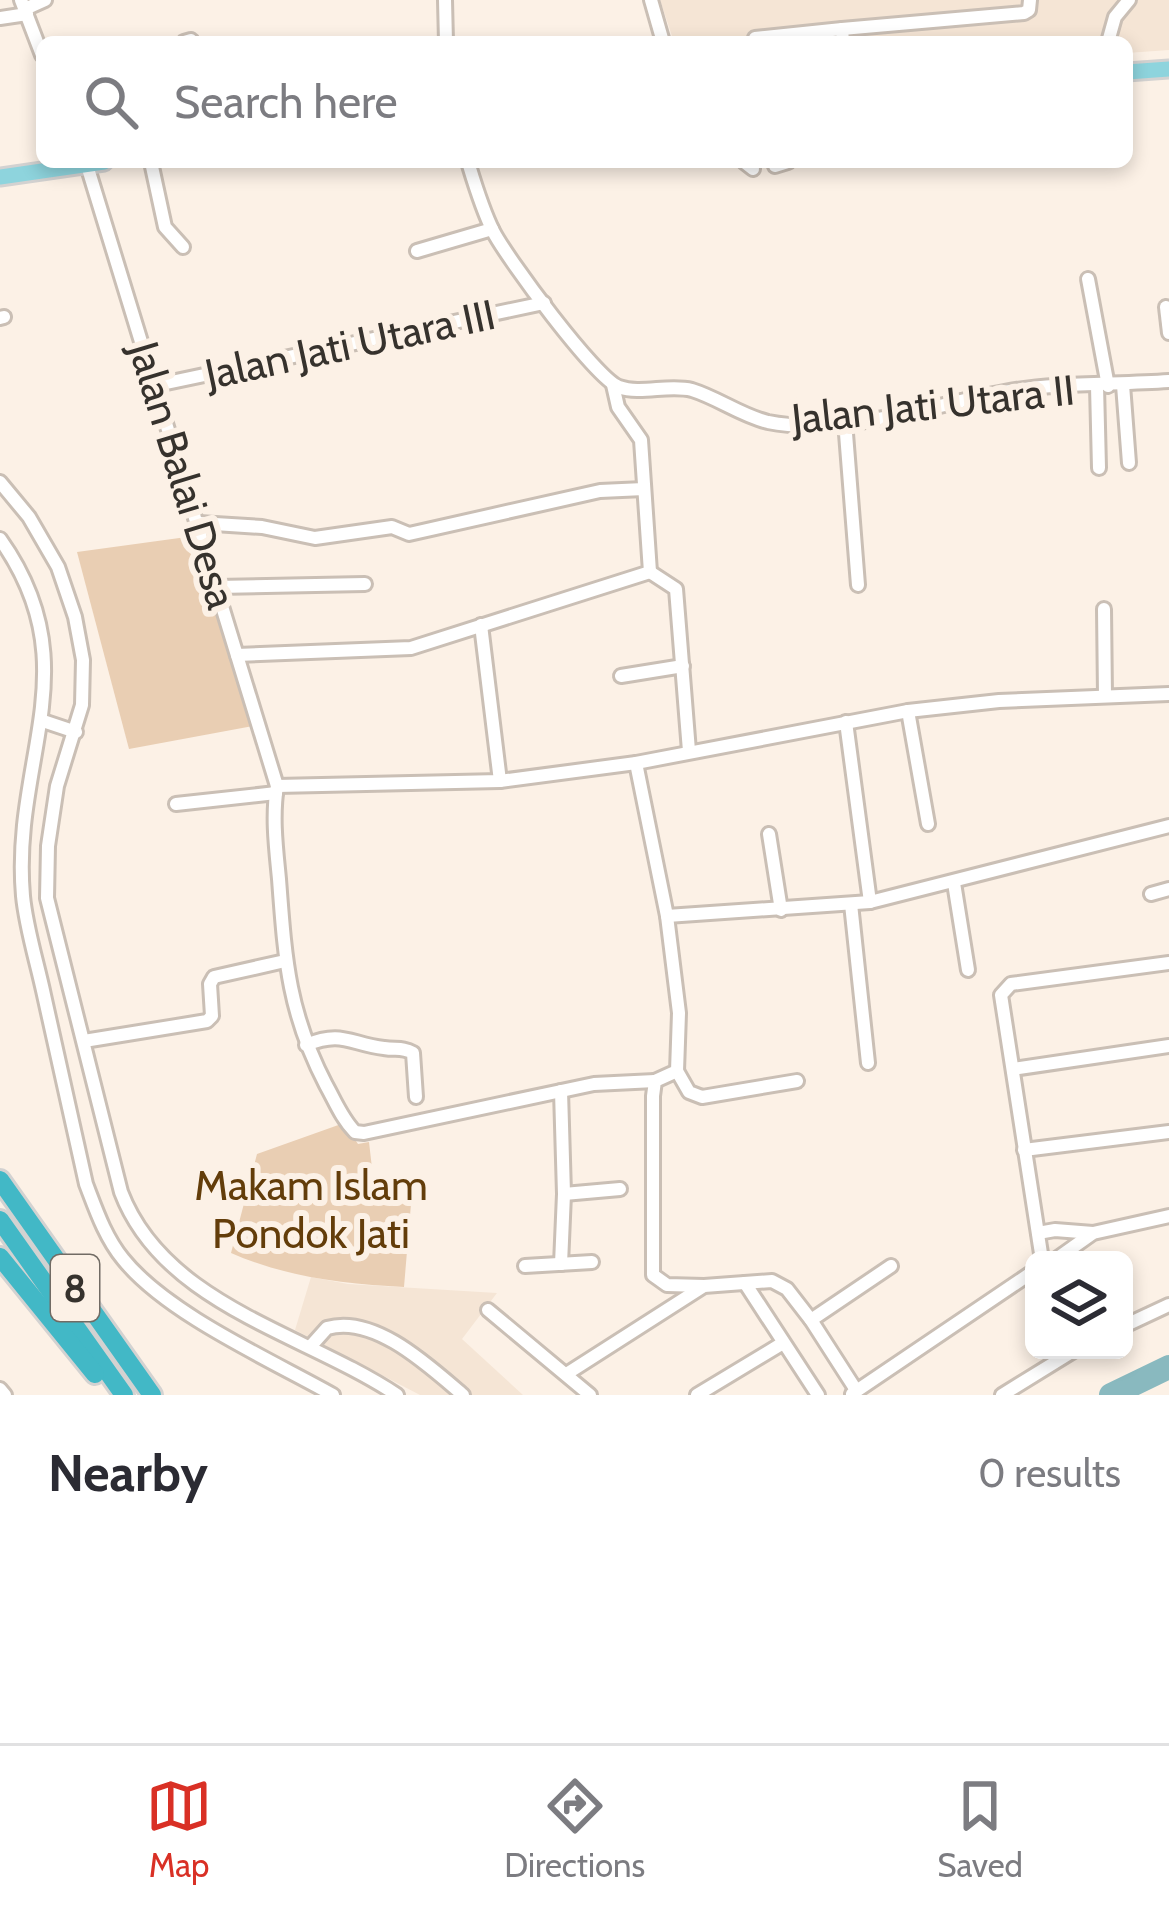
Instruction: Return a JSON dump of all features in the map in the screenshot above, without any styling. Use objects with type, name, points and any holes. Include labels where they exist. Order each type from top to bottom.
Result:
[{"type":"highway","name":"8","points":[[0,1180],[152,1395]]},
{"type":"highway","name":"8","points":[[0,1220],[124,1395]]},
{"type":"highway","points":[[0,1257],[114,1395]]},
{"type":"main road","points":[[1133,72],[1169,69]]},
{"type":"main road","points":[[0,174],[36,166]]},
{"type":"street","points":[[0,19],[45,0]]},
{"type":"street","points":[[446,0],[446,36]]},
{"type":"street","points":[[652,0],[661,36]]},
{"type":"street","points":[[843,36],[1024,13],[1030,0]]},
{"type":"street","points":[[1110,36],[1115,17],[1129,0]]},
{"type":"street","points":[[24,7],[36,39]]},
{"type":"street","name":"Jalan Balai Desa","points":[[93,168],[276,790],[285,962],[294,1013],[306,1045],[344,1119],[356,1132],[561,1090]]},
{"type":"street","points":[[152,168],[166,227],[183,247]]},
{"type":"street","points":[[470,168],[492,229],[509,259],[614,385],[614,399],[641,440],[650,572]]},
{"type":"street","points":[[417,251],[492,229]]},
{"type":"street","points":[[1088,279],[1129,463]]},
{"type":"street","name":"Jalan Jati Utara III","points":[[157,385],[544,303]]},
{"type":"street","points":[[1166,307],[1169,333]]},
{"type":"street","name":"Jalan Jati Utara II","points":[[614,385],[694,391],[767,422],[802,424],[904,414],[1023,389],[1169,381]]},
{"type":"street","points":[[1099,468],[1110,386]]},
{"type":"street","points":[[845,421],[858,585]]},
{"type":"street","points":[[0,482],[28,517],[58,568],[83,660],[82,705],[57,786],[48,846],[47,898],[121,1192],[142,1236],[179,1273],[397,1395]]},
{"type":"street","points":[[199,523],[262,527],[315,538],[392,527],[409,534],[600,491],[644,489]]},
{"type":"street","points":[[0,539],[21,568],[47,658],[43,721],[26,795],[23,899],[86,1184],[107,1235],[142,1280],[185,1311],[333,1395]]},
{"type":"street","points":[[237,655],[411,648],[650,572]]},
{"type":"street","points":[[650,572],[676,589],[688,751]]},
{"type":"street","points":[[217,587],[365,584]]},
{"type":"street","points":[[1104,609],[1105,696]]},
{"type":"street","points":[[481,625],[500,781]]},
{"type":"street","points":[[621,676],[683,667]]},
{"type":"street","points":[[176,804],[276,790],[500,781],[636,763],[908,711],[1169,694]]},
{"type":"street","points":[[908,711],[928,824]]},
{"type":"street","points":[[43,721],[76,733]]},
{"type":"street","points":[[847,722],[870,902]]},
{"type":"street","points":[[636,763],[668,916],[679,1013],[676,1071],[688,1092],[702,1097],[797,1082]]},
{"type":"street","points":[[668,916],[870,902],[1169,826]]},
{"type":"street","points":[[769,833],[781,910]]},
{"type":"street","points":[[954,883],[968,970]]},
{"type":"street","points":[[1151,894],[1169,889]]},
{"type":"street","points":[[850,904],[868,1064]]},
{"type":"street","points":[[84,1041],[207,1021],[212,1016],[210,984],[214,977],[285,962]]},
{"type":"street","points":[[1041,1251],[1001,995],[1005,988],[1169,963]]},
{"type":"street","points":[[306,1045],[347,1037],[411,1051],[416,1097]]},
{"type":"street","points":[[1012,1069],[1169,1046]]},
{"type":"street","points":[[561,1264],[561,1090],[655,1081],[676,1071]]},
{"type":"street","points":[[655,1081],[653,1275],[667,1285],[781,1283],[812,1320],[854,1392],[1025,1277]]},
{"type":"street","points":[[1024,1150],[1169,1132]]},
{"type":"street","points":[[564,1194],[620,1190]]},
{"type":"street","points":[[95,1206],[121,1192]]},
{"type":"street","points":[[1038,1233],[1093,1233],[1169,1216]]},
{"type":"street","points":[[1068,1251],[1093,1233]]},
{"type":"street","points":[[123,1259],[142,1236]]},
{"type":"street","points":[[525,1266],[592,1262]]},
{"type":"street","points":[[812,1320],[891,1266]]},
{"type":"street","points":[[746,1282],[818,1395]]},
{"type":"street","points":[[568,1373],[704,1286]]},
{"type":"street","points":[[1133,1322],[1169,1305]]},
{"type":"street","points":[[488,1310],[590,1395]]},
{"type":"street","points":[[310,1347],[327,1328],[362,1325],[463,1395]]},
{"type":"street","points":[[698,1395],[783,1343]]},
{"type":"street","points":[[1002,1395],[1060,1359]]},
{"type":"shaded area","points":[[660,0],[1169,0],[1169,50],[1133,53],[1133,36],[672,36]]},
{"type":"shaded area","points":[[311,1277],[348,1284],[497,1293],[462,1339],[523,1395],[420,1395],[295,1330]]},
{"type":"green space","points":[[194,536],[253,726],[129,749],[77,552]]},
{"type":"green space","name":"Makam Islam Pondok Jati","points":[[344,1123],[358,1144],[369,1142],[376,1203],[411,1204],[404,1287],[316,1278],[231,1253],[257,1154]]},
{"type":"waterway","points":[[1111,1395],[1169,1367]]}]
